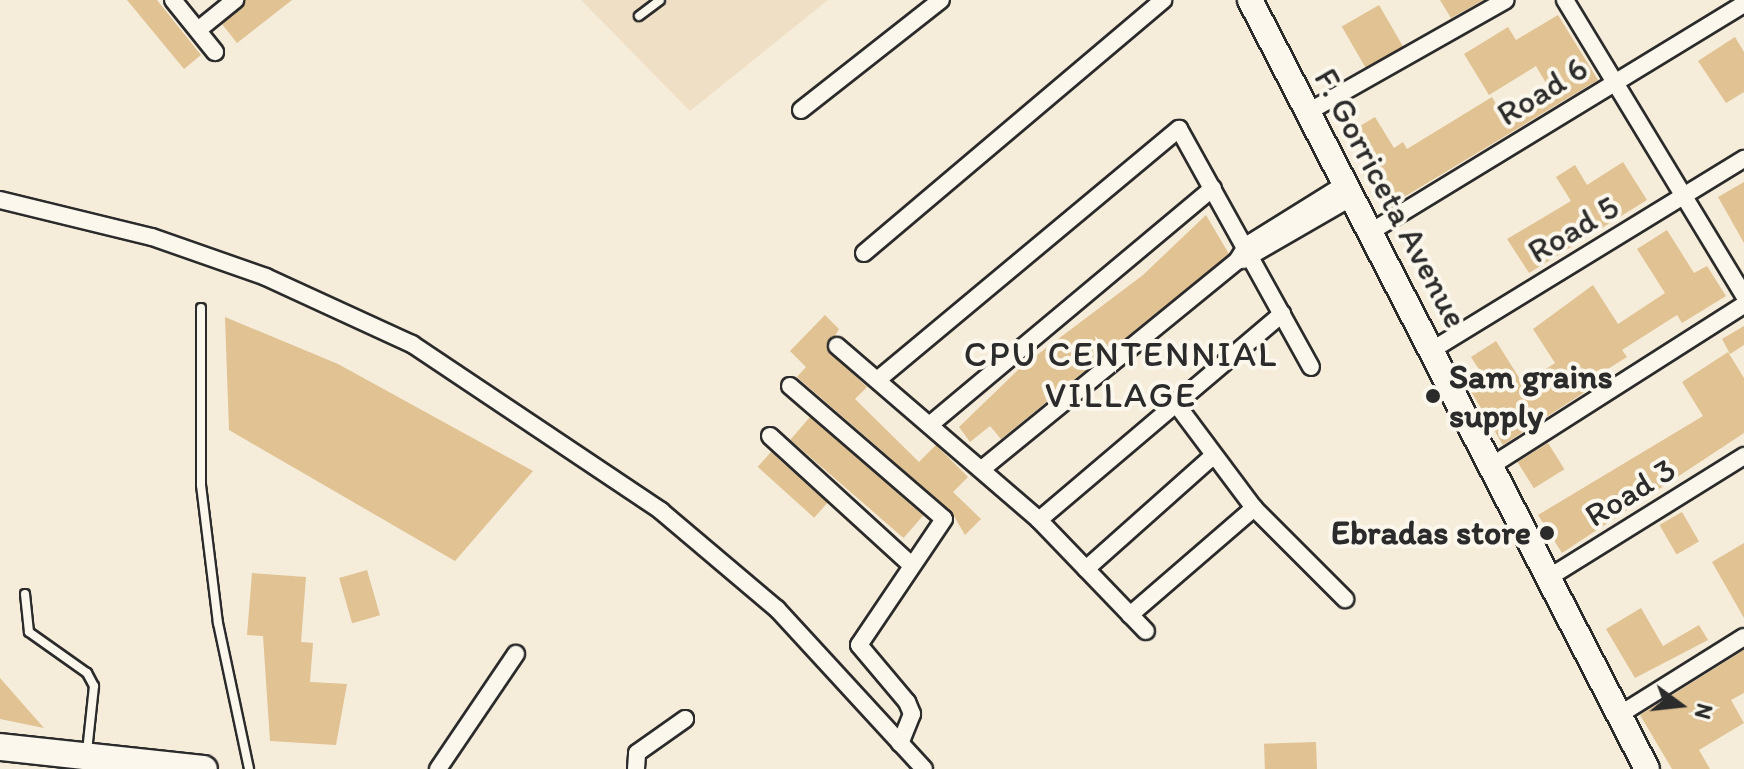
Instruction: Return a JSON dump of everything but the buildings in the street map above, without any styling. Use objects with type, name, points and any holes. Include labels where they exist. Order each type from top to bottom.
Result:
[{"type":"main road","name":"F. Gorriceta Avenue","points":[[1250,0],[1372,231],[1647,769]]},
{"type":"main road","points":[[0,747],[204,769]]},
{"type":"street","points":[[173,0],[215,52]]},
{"type":"street","points":[[198,30],[235,0]]},
{"type":"street","points":[[801,110],[941,0]]},
{"type":"street","points":[[864,253],[1163,0]]},
{"type":"street","points":[[1308,112],[1506,0]]},
{"type":"street","points":[[1565,0],[1687,196],[1744,295]]},
{"type":"street","name":"Road 6","points":[[1372,231],[1744,4]]},
{"type":"street","points":[[881,377],[1179,129],[1311,367]]},
{"type":"street","name":"Road 5","points":[[1432,350],[1744,159]]},
{"type":"street","points":[[932,423],[1213,188]]},
{"type":"street","points":[[982,469],[1246,254],[1349,190]]},
{"type":"street","points":[[0,200],[152,237],[266,277],[412,344],[661,511],[777,609],[924,769]]},
{"type":"street","points":[[1491,466],[1744,305]]},
{"type":"street","points":[[1039,520],[1282,314]]},
{"type":"street","points":[[837,346],[881,377],[1039,520],[1146,631]]},
{"type":"street","points":[[790,386],[944,519],[909,563],[859,645],[907,702],[912,714],[900,744]]},
{"type":"street","points":[[1177,405],[1254,508],[1345,599]]},
{"type":"street","points":[[770,436],[909,563]]},
{"type":"street","points":[[1086,569],[1213,456]]},
{"type":"street","name":"Road 3","points":[[1548,578],[1744,456]]},
{"type":"street","points":[[1130,615],[1254,508]]},
{"type":"street","points":[[1619,715],[1744,637]]},
{"type":"street","points":[[438,769],[516,654]]},
{"type":"street","points":[[636,769],[637,753],[685,719]]},
{"type":"lane","points":[[639,16],[660,0]]},
{"type":"lane","points":[[201,308],[201,485],[218,623],[249,769]]},
{"type":"lane","points":[[25,594],[29,632],[74,663],[94,686],[86,755]]},
{"type":"shaded area","points":[[581,0],[828,0],[690,111]]},
{"type":"place","name":"Sam grains supply","points":[[1433,396]]},
{"type":"place","name":"Ebradas store","points":[[1547,533]]},
{"type":"district","name":"CPU CENTENNIAL VILLAGE","points":[[1121,374]]}]
